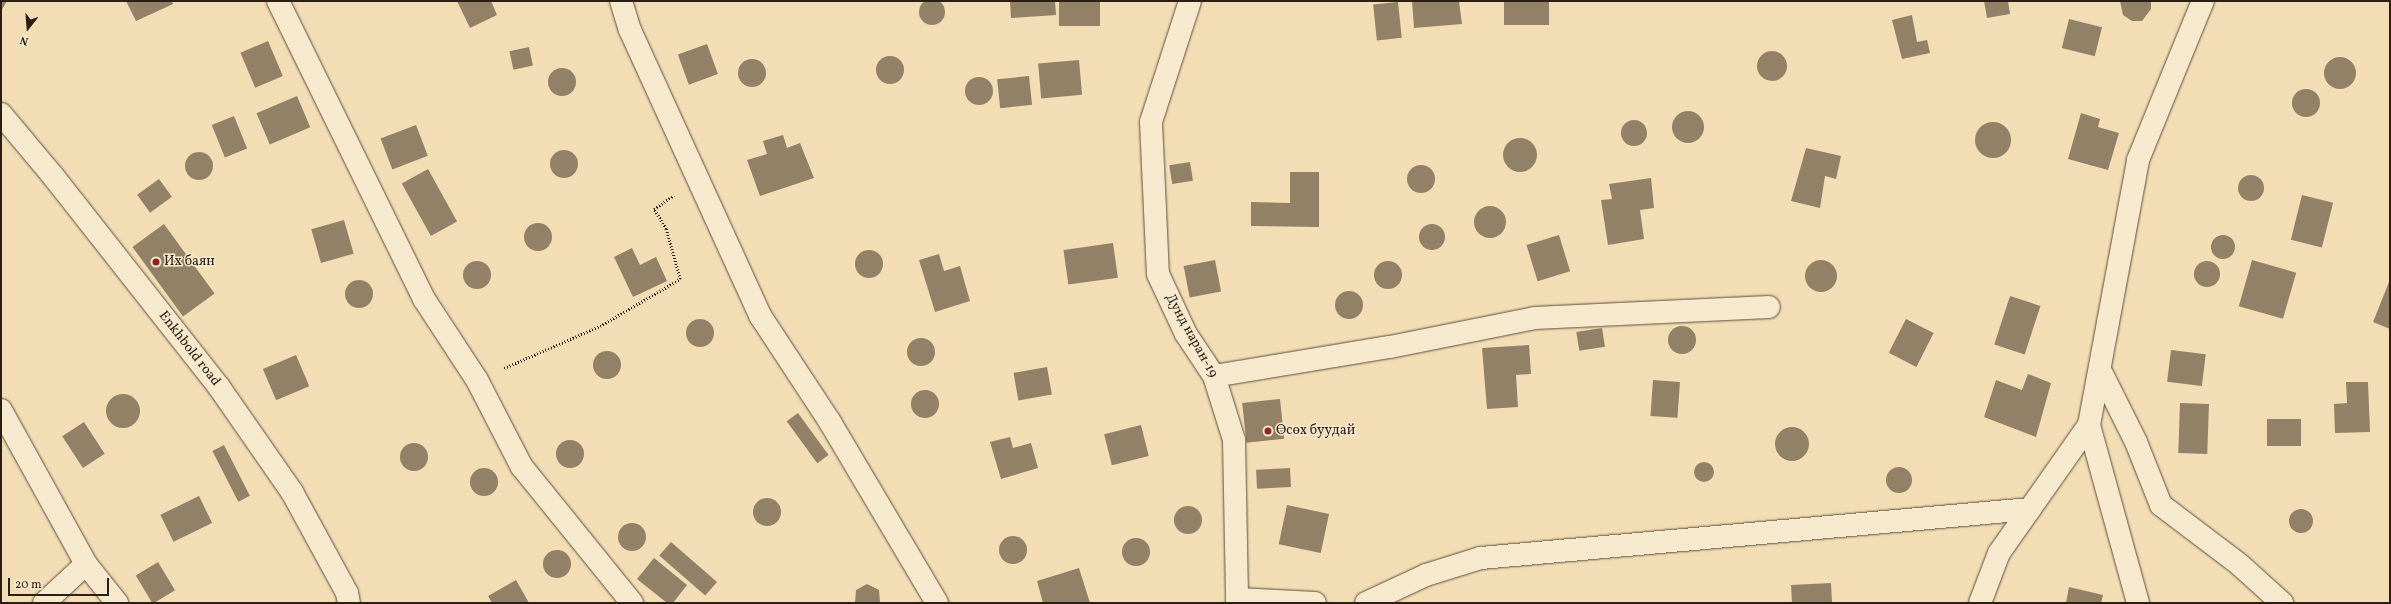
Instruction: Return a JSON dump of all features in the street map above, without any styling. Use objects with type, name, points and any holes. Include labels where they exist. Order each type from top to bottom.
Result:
[{"type":"street","points":[[278,1],[424,299],[477,380],[522,467],[632,603]]},
{"type":"street","points":[[621,1],[630,30],[689,163],[761,317],[830,422],[938,603]]},
{"type":"street","name":"Дунд наран-19","points":[[1190,1],[1151,122],[1158,274],[1186,334],[1214,376],[1234,440],[1237,601]]},
{"type":"street","points":[[1980,603],[1999,553],[2089,425],[2101,372],[2138,160],[2203,1]]},
{"type":"street","name":"Enkhbold road","points":[[1,114],[53,176],[219,387],[292,492],[347,593],[349,603]]},
{"type":"street","points":[[1214,376],[1390,347],[1535,318],[1769,307]]},
{"type":"street","points":[[2101,372],[2136,442],[2161,505],[2240,565],[2282,603]]},
{"type":"street","points":[[1,410],[86,564],[117,603]]},
{"type":"street","points":[[2089,425],[2138,603]]},
{"type":"street","points":[[1366,603],[1426,575],[1481,558],[2030,509]]},
{"type":"street","points":[[44,603],[86,564]]},
{"type":"street","points":[[1237,601],[1315,603]]},
{"type":"path","points":[[477,380],[600,326],[680,279],[666,229],[654,209],[686,186],[689,163]]},
{"type":"building","points":[[932,-1],[941,3],[945,12],[941,21],[932,25],[923,21],[919,12],[923,3]]},
{"type":"building","points":[[1,1],[7,1],[1,11]]},
{"type":"building","points":[[126,1],[172,1],[173,4],[136,21]]},
{"type":"building","points":[[457,1],[491,1],[497,15],[470,28]]},
{"type":"building","points":[[1010,1],[1055,1],[1056,15],[1011,18]]},
{"type":"building","points":[[1059,1],[1100,1],[1100,26],[1059,26]]},
{"type":"building","points":[[1412,1],[1459,1],[1462,24],[1414,28]]},
{"type":"building","points":[[1504,1],[1549,1],[1549,25],[1504,25]]},
{"type":"building","points":[[1984,1],[2008,1],[2010,14],[1987,18]]},
{"type":"building","points":[[2120,1],[2151,1],[2151,9],[2142,21],[2132,21],[2123,15]]},
{"type":"building","points":[[1398,2],[1402,38],[1377,40],[1373,5]]},
{"type":"building","points":[[1912,15],[1917,42],[1927,40],[1930,53],[1902,59],[1892,20]]},
{"type":"building","points":[[2069,19],[2102,27],[2095,56],[2062,48]]},
{"type":"building","points":[[268,41],[283,76],[255,88],[240,53]]},
{"type":"building","points":[[707,44],[718,74],[689,85],[678,55]]},
{"type":"building","points":[[529,47],[533,66],[513,70],[509,51]]},
{"type":"building","points":[[1772,51],[1783,55],[1787,66],[1783,77],[1772,81],[1761,77],[1757,66],[1761,55]]},
{"type":"building","points":[[890,56],[900,60],[904,70],[900,80],[890,84],[880,80],[876,70],[880,60]]},
{"type":"building","points":[[2340,57],[2349,60],[2353,64],[2356,73],[2353,82],[2349,86],[2340,89],[2331,86],[2327,82],[2324,73],[2327,64],[2331,60]]},
{"type":"building","points":[[752,59],[762,63],[766,73],[762,83],[752,87],[742,83],[738,73],[742,63]]},
{"type":"building","points":[[1079,60],[1082,95],[1041,98],[1038,64]]},
{"type":"building","points":[[562,68],[572,72],[576,82],[572,92],[562,96],[552,92],[548,82],[552,72]]},
{"type":"building","points":[[1029,76],[1032,105],[1000,108],[997,79]]},
{"type":"building","points":[[979,77],[989,81],[993,91],[989,101],[979,105],[969,101],[965,91],[969,81]]},
{"type":"building","points":[[2306,89],[2316,93],[2320,103],[2316,113],[2306,117],[2296,113],[2292,103],[2296,93]]},
{"type":"building","points":[[297,96],[310,127],[270,144],[256,113]]},
{"type":"building","points":[[1688,111],[1694,112],[1701,118],[1704,127],[1703,133],[1697,140],[1688,143],[1682,142],[1675,136],[1672,127],[1673,121],[1679,114]]},
{"type":"building","points":[[2081,113],[2100,119],[2098,127],[2119,133],[2108,170],[2068,159]]},
{"type":"building","points":[[234,116],[247,148],[225,157],[212,125]]},
{"type":"building","points":[[1634,120],[1643,124],[1647,133],[1643,142],[1634,146],[1625,142],[1621,133],[1625,124]]},
{"type":"building","points":[[1997,122],[2006,127],[2010,133],[2010,147],[2006,153],[1997,158],[1989,158],[1980,153],[1976,147],[1975,136],[1980,127],[1986,123]]},
{"type":"building","points":[[416,125],[428,156],[392,169],[381,139]]},
{"type":"building","points":[[783,135],[787,148],[800,143],[814,178],[760,196],[747,160],[767,154],[763,141]]},
{"type":"building","points":[[1523,138],[1532,143],[1536,148],[1536,162],[1532,167],[1527,171],[1517,172],[1513,171],[1504,162],[1503,152],[1504,148],[1513,139]]},
{"type":"building","points":[[1806,148],[1841,156],[1836,179],[1825,176],[1820,208],[1791,201]]},
{"type":"building","points":[[564,150],[574,154],[578,164],[574,174],[564,178],[554,174],[550,164],[554,154]]},
{"type":"building","points":[[199,152],[209,156],[213,166],[209,176],[199,180],[189,176],[185,166],[189,156]]},
{"type":"building","points":[[1190,162],[1193,181],[1172,184],[1169,165]]},
{"type":"building","points":[[1421,165],[1431,169],[1435,179],[1431,189],[1421,193],[1411,189],[1407,179],[1411,169]]},
{"type":"building","points":[[428,169],[457,221],[431,236],[402,184]]},
{"type":"building","points":[[1290,172],[1319,172],[1319,227],[1251,226],[1251,202],[1290,203]]},
{"type":"building","points":[[2251,175],[2261,178],[2264,188],[2261,198],[2251,201],[2241,198],[2238,188],[2241,178]]},
{"type":"building","points":[[1651,178],[1654,208],[1640,210],[1644,239],[1608,245],[1601,200],[1612,199],[1609,184]]},
{"type":"building","points":[[159,179],[172,197],[150,213],[137,195]]},
{"type":"building","points":[[2302,195],[2333,203],[2322,247],[2291,240]]},
{"type":"building","points":[[1487,206],[1493,206],[1503,213],[1506,222],[1505,228],[1499,235],[1493,238],[1487,238],[1477,231],[1474,225],[1474,219],[1481,209]]},
{"type":"building","points":[[344,220],[354,254],[321,263],[311,229]]},
{"type":"building","points":[[538,223],[548,227],[552,237],[548,247],[538,251],[528,247],[524,237],[528,227]]},
{"type":"building","points":[[164,224],[215,294],[183,316],[132,247]]},
{"type":"building","points":[[1432,224],[1441,228],[1445,237],[1441,246],[1432,250],[1423,246],[1419,237],[1423,228]]},
{"type":"building","points":[[1559,235],[1570,271],[1538,281],[1526,245]]},
{"type":"building","points":[[2223,235],[2228,236],[2234,242],[2234,252],[2228,258],[2223,259],[2218,258],[2212,252],[2211,247],[2212,242],[2218,236]]},
{"type":"building","points":[[1113,243],[1118,278],[1068,285],[1063,250]]},
{"type":"building","points":[[632,248],[640,265],[656,257],[667,281],[633,297],[614,257]]},
{"type":"building","points":[[869,250],[879,254],[883,264],[879,274],[869,278],[859,274],[855,264],[859,254]]},
{"type":"building","points":[[939,254],[944,271],[960,266],[970,301],[935,312],[919,260]]},
{"type":"building","points":[[1215,260],[1221,291],[1190,298],[1184,266]]},
{"type":"building","points":[[1818,260],[1824,260],[1834,267],[1837,276],[1836,282],[1830,289],[1824,292],[1818,292],[1808,285],[1805,279],[1805,273],[1812,263]]},
{"type":"building","points":[[2252,260],[2296,273],[2283,319],[2239,306]]},
{"type":"building","points":[[477,261],[487,265],[491,275],[487,285],[477,289],[467,285],[463,275],[467,265]]},
{"type":"building","points":[[1388,261],[1398,265],[1402,275],[1398,285],[1388,289],[1378,285],[1374,275],[1378,265]]},
{"type":"building","points":[[2207,261],[2216,265],[2220,274],[2216,283],[2207,287],[2198,283],[2194,274],[2198,265]]},
{"type":"building","points":[[359,280],[369,284],[373,294],[369,304],[359,308],[349,304],[345,294],[349,284]]},
{"type":"building","points":[[2389,282],[2390,283],[2390,329],[2373,322]]},
{"type":"building","points":[[1349,291],[1359,295],[1363,305],[1359,315],[1349,319],[1339,315],[1335,305],[1339,295]]},
{"type":"building","points":[[2010,296],[2040,306],[2025,354],[1994,345]]},
{"type":"building","points":[[700,319],[710,323],[714,333],[710,343],[700,347],[690,343],[686,333],[690,323]]},
{"type":"building","points":[[1906,319],[1934,333],[1916,367],[1889,353]]},
{"type":"building","points":[[1682,326],[1692,330],[1696,340],[1692,350],[1682,354],[1672,350],[1668,340],[1672,330]]},
{"type":"building","points":[[1602,328],[1605,347],[1579,351],[1576,332]]},
{"type":"building","points":[[921,338],[931,342],[935,352],[931,362],[921,366],[911,362],[907,352],[911,342]]},
{"type":"building","points":[[1529,345],[1531,374],[1516,375],[1518,407],[1487,409],[1482,348]]},
{"type":"building","points":[[2171,350],[2206,354],[2202,386],[2167,382]]},
{"type":"building","points":[[607,351],[617,355],[621,365],[617,375],[607,379],[597,375],[593,365],[597,355]]},
{"type":"building","points":[[296,355],[309,386],[276,400],[263,369]]},
{"type":"building","points":[[1047,367],[1052,395],[1018,400],[1014,373]]},
{"type":"building","points":[[2028,374],[2051,383],[2036,437],[1984,417],[1996,380],[2022,390]]},
{"type":"building","points":[[1653,380],[1680,382],[1677,418],[1650,416]]},
{"type":"building","points":[[2346,382],[2368,382],[2370,432],[2335,433],[2334,404],[2347,403]]},
{"type":"building","points":[[925,390],[935,394],[939,404],[935,414],[925,418],[915,414],[911,404],[915,394]]},
{"type":"building","points":[[120,394],[126,394],[130,395],[137,401],[140,411],[139,418],[133,425],[126,428],[120,428],[116,427],[109,421],[106,414],[106,408],[107,404],[113,397]]},
{"type":"building","points":[[1280,399],[1284,439],[1246,443],[1242,403]]},
{"type":"building","points":[[2180,403],[2209,404],[2207,454],[2178,453]]},
{"type":"building","points":[[798,413],[829,455],[817,463],[787,421]]},
{"type":"building","points":[[2267,419],[2301,419],[2301,446],[2267,446]]},
{"type":"building","points":[[84,422],[105,454],[83,468],[62,436]]},
{"type":"building","points":[[1141,425],[1149,456],[1112,465],[1104,434]]},
{"type":"building","points":[[1789,427],[1795,427],[1804,432],[1808,438],[1808,450],[1804,456],[1795,461],[1789,461],[1780,456],[1775,447],[1775,441],[1780,432]]},
{"type":"building","points":[[1010,437],[1013,448],[1031,443],[1038,468],[1001,479],[990,442]]},
{"type":"building","points":[[570,440],[580,444],[584,454],[580,464],[570,468],[560,464],[556,454],[560,444]]},
{"type":"building","points":[[414,443],[424,447],[428,457],[424,467],[414,471],[404,467],[400,457],[404,447]]},
{"type":"building","points":[[224,445],[250,496],[238,502],[212,451]]},
{"type":"building","points":[[1704,462],[1711,465],[1714,472],[1711,479],[1704,482],[1697,479],[1694,472],[1697,465]]},
{"type":"building","points":[[1899,467],[1908,471],[1912,480],[1908,489],[1899,493],[1890,489],[1886,480],[1890,471]]},
{"type":"building","points":[[484,468],[494,472],[498,482],[494,492],[484,496],[474,492],[470,482],[474,472]]},
{"type":"building","points":[[1290,468],[1291,487],[1257,489],[1256,470]]},
{"type":"building","points":[[199,496],[212,523],[174,542],[160,515]]},
{"type":"building","points":[[767,498],[777,502],[781,512],[777,522],[767,526],[757,522],[753,512],[757,502]]},
{"type":"building","points":[[1287,505],[1329,514],[1321,553],[1279,544]]},
{"type":"building","points":[[1188,506],[1198,510],[1202,520],[1198,530],[1188,534],[1178,530],[1174,520],[1178,510]]},
{"type":"building","points":[[2301,509],[2306,510],[2312,516],[2312,526],[2306,532],[2301,533],[2296,532],[2290,526],[2289,521],[2290,516],[2296,510]]},
{"type":"building","points":[[632,523],[642,527],[646,537],[642,547],[632,551],[622,547],[618,537],[622,527]]},
{"type":"building","points":[[1013,536],[1023,540],[1027,550],[1023,560],[1013,564],[1003,560],[999,550],[1003,540]]},
{"type":"building","points":[[1136,538],[1146,542],[1150,552],[1146,562],[1136,566],[1126,562],[1122,552],[1126,542]]},
{"type":"building","points":[[671,542],[717,582],[705,596],[659,556]]},
{"type":"building","points":[[557,550],[567,554],[571,564],[567,574],[557,578],[547,574],[543,564],[547,554]]},
{"type":"building","points":[[654,558],[687,585],[673,603],[667,603],[637,579]]},
{"type":"building","points":[[158,562],[175,590],[152,603],[136,575]]},
{"type":"building","points":[[1079,568],[1090,603],[1043,603],[1037,581]]},
{"type":"building","points":[[516,580],[529,603],[492,603],[488,596]]},
{"type":"building","points":[[1831,583],[1832,603],[1792,603],[1791,585]]},
{"type":"building","points":[[867,584],[879,590],[880,603],[855,603],[856,590]]},
{"type":"building","points":[[2069,587],[2103,595],[2101,603],[2066,603]]},
{"type":"place","name":"Их баян","points":[[156,262]]},
{"type":"place","name":"Өсөх буудай","points":[[1268,431]]}]
